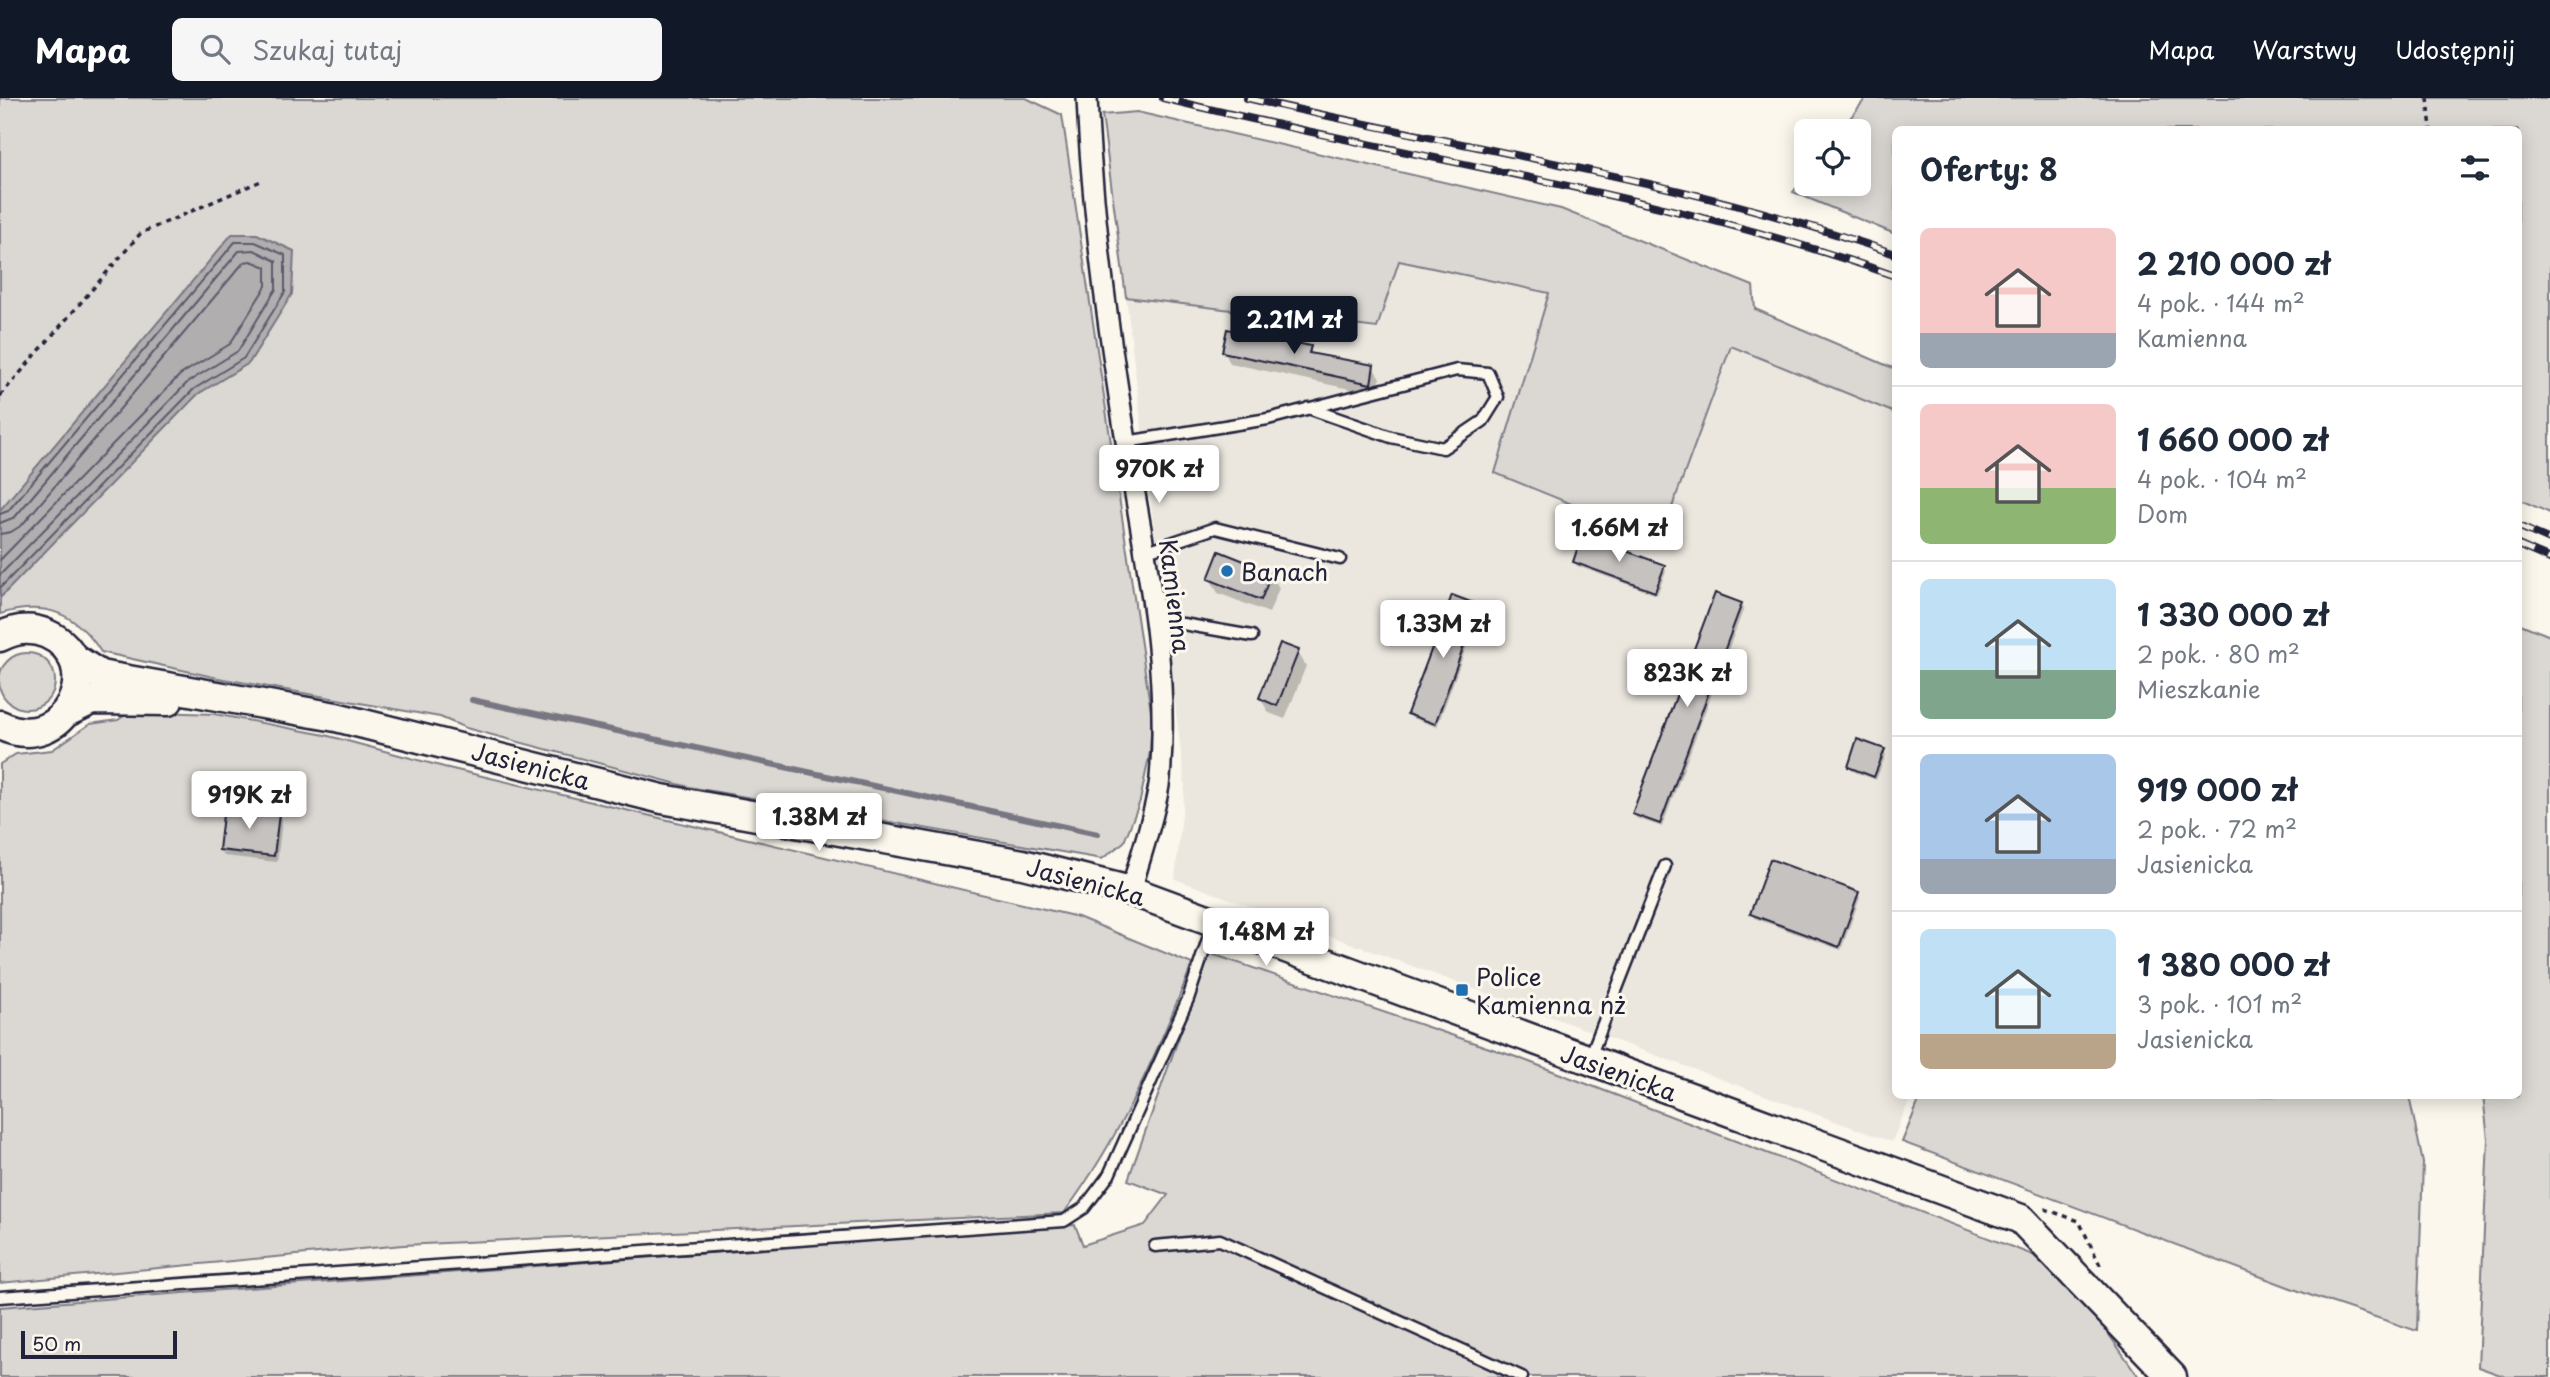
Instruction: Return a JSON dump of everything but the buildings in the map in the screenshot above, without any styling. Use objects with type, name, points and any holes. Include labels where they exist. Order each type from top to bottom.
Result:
[{"type":"main road","name":"Jasienicka","points":[[0,637],[22,629],[39,631],[58,641],[72,657],[100,675],[377,726],[662,799],[1023,864],[1131,891],[2021,1219],[2172,1377]]},
{"type":"main road","points":[[65,713],[77,686],[72,657]]},
{"type":"main road","name":"Jasienicka","points":[[8,732],[48,727],[65,713],[92,700],[236,701]]},
{"type":"street","name":"Kamienna","points":[[1087,98],[1105,293],[1126,442],[1147,551],[1157,625],[1163,732],[1159,782],[1131,891]]},
{"type":"lane","points":[[1126,442],[1268,419],[1308,408],[1457,370],[1488,373],[1498,397],[1483,421],[1443,448],[1391,437],[1308,408]]},
{"type":"lane","points":[[1147,551],[1215,528],[1340,559]]},
{"type":"lane","points":[[1157,625],[1183,624],[1252,636]]},
{"type":"lane","points":[[1588,1061],[1665,866]]},
{"type":"lane","points":[[0,1297],[1064,1222],[1084,1208],[1109,1175],[1188,999],[1213,923]]},
{"type":"lane","points":[[1156,1246],[1220,1240],[1522,1377]]},
{"type":"path","points":[[2428,98],[2431,126]]},
{"type":"path","points":[[0,396],[141,233],[261,181]]},
{"type":"shaded area","points":[[0,98],[1026,98],[1062,115],[1152,718],[1150,752],[1140,801],[1124,842],[1102,859],[689,787],[466,728],[440,717],[218,678],[101,652],[81,627],[58,613],[31,609],[0,614]]},
{"type":"shaded area","points":[[1866,98],[2550,98],[2550,513],[2522,501],[2522,126],[1892,126],[1892,233],[1803,196],[1871,196],[1871,119],[1849,119]]},
{"type":"shaded area","points":[[1137,112],[1561,209],[1753,286],[1755,309],[1892,368],[1892,412],[1731,346],[1660,540],[1495,473],[1549,293],[1399,261],[1377,328],[1126,297],[1102,115]]},
{"type":"shaded area","points":[[1398,261],[1550,294],[1496,473],[1660,539],[1731,346],[1892,412],[1892,1099],[1910,1099],[1892,1142],[1175,879],[1185,786],[1126,297],[1377,328]]},
{"type":"shaded area","points":[[2522,625],[2550,636],[2550,1377],[2506,1377],[2478,1367],[2488,1139],[2483,1099],[2522,1099]]},
{"type":"shaded area","points":[[27,653],[42,658],[50,666],[55,681],[50,696],[42,704],[27,709],[12,704],[4,696],[-1,681],[4,666],[12,658]]},
{"type":"shaded area","points":[[131,711],[214,714],[325,735],[444,767],[1078,917],[1192,964],[1136,1093],[1103,1155],[1064,1213],[403,1245],[0,1283],[0,764],[16,754],[52,750],[90,724],[118,720]]},
{"type":"shaded area","points":[[1209,953],[1519,1058],[2033,1255],[2090,1308],[2139,1377],[0,1377],[0,1307],[1075,1225],[1083,1245],[1145,1225],[1168,1195],[1128,1180]]},
{"type":"shaded area","points":[[1920,1099],[2410,1099],[2423,1163],[2417,1331],[2315,1297],[1902,1142]]},
{"type":"water","points":[[232,234],[257,234],[294,251],[292,294],[249,363],[198,394],[0,598],[0,510]]},
{"type":"waterway","points":[[472,700],[1098,834]]},
{"type":"railway","points":[[1163,98],[1623,198],[1805,246],[1892,275]]},
{"type":"railway","points":[[1247,98],[1655,185],[1736,205],[1892,253]]},
{"type":"railway","points":[[2522,528],[2550,540]]},
{"type":"railway","points":[[2522,547],[2550,559]]},
{"type":"place","name":"Banach","points":[[1227,571]]},
{"type":"place","name":"Police Kamienna nż","points":[[1462,990]]}]
